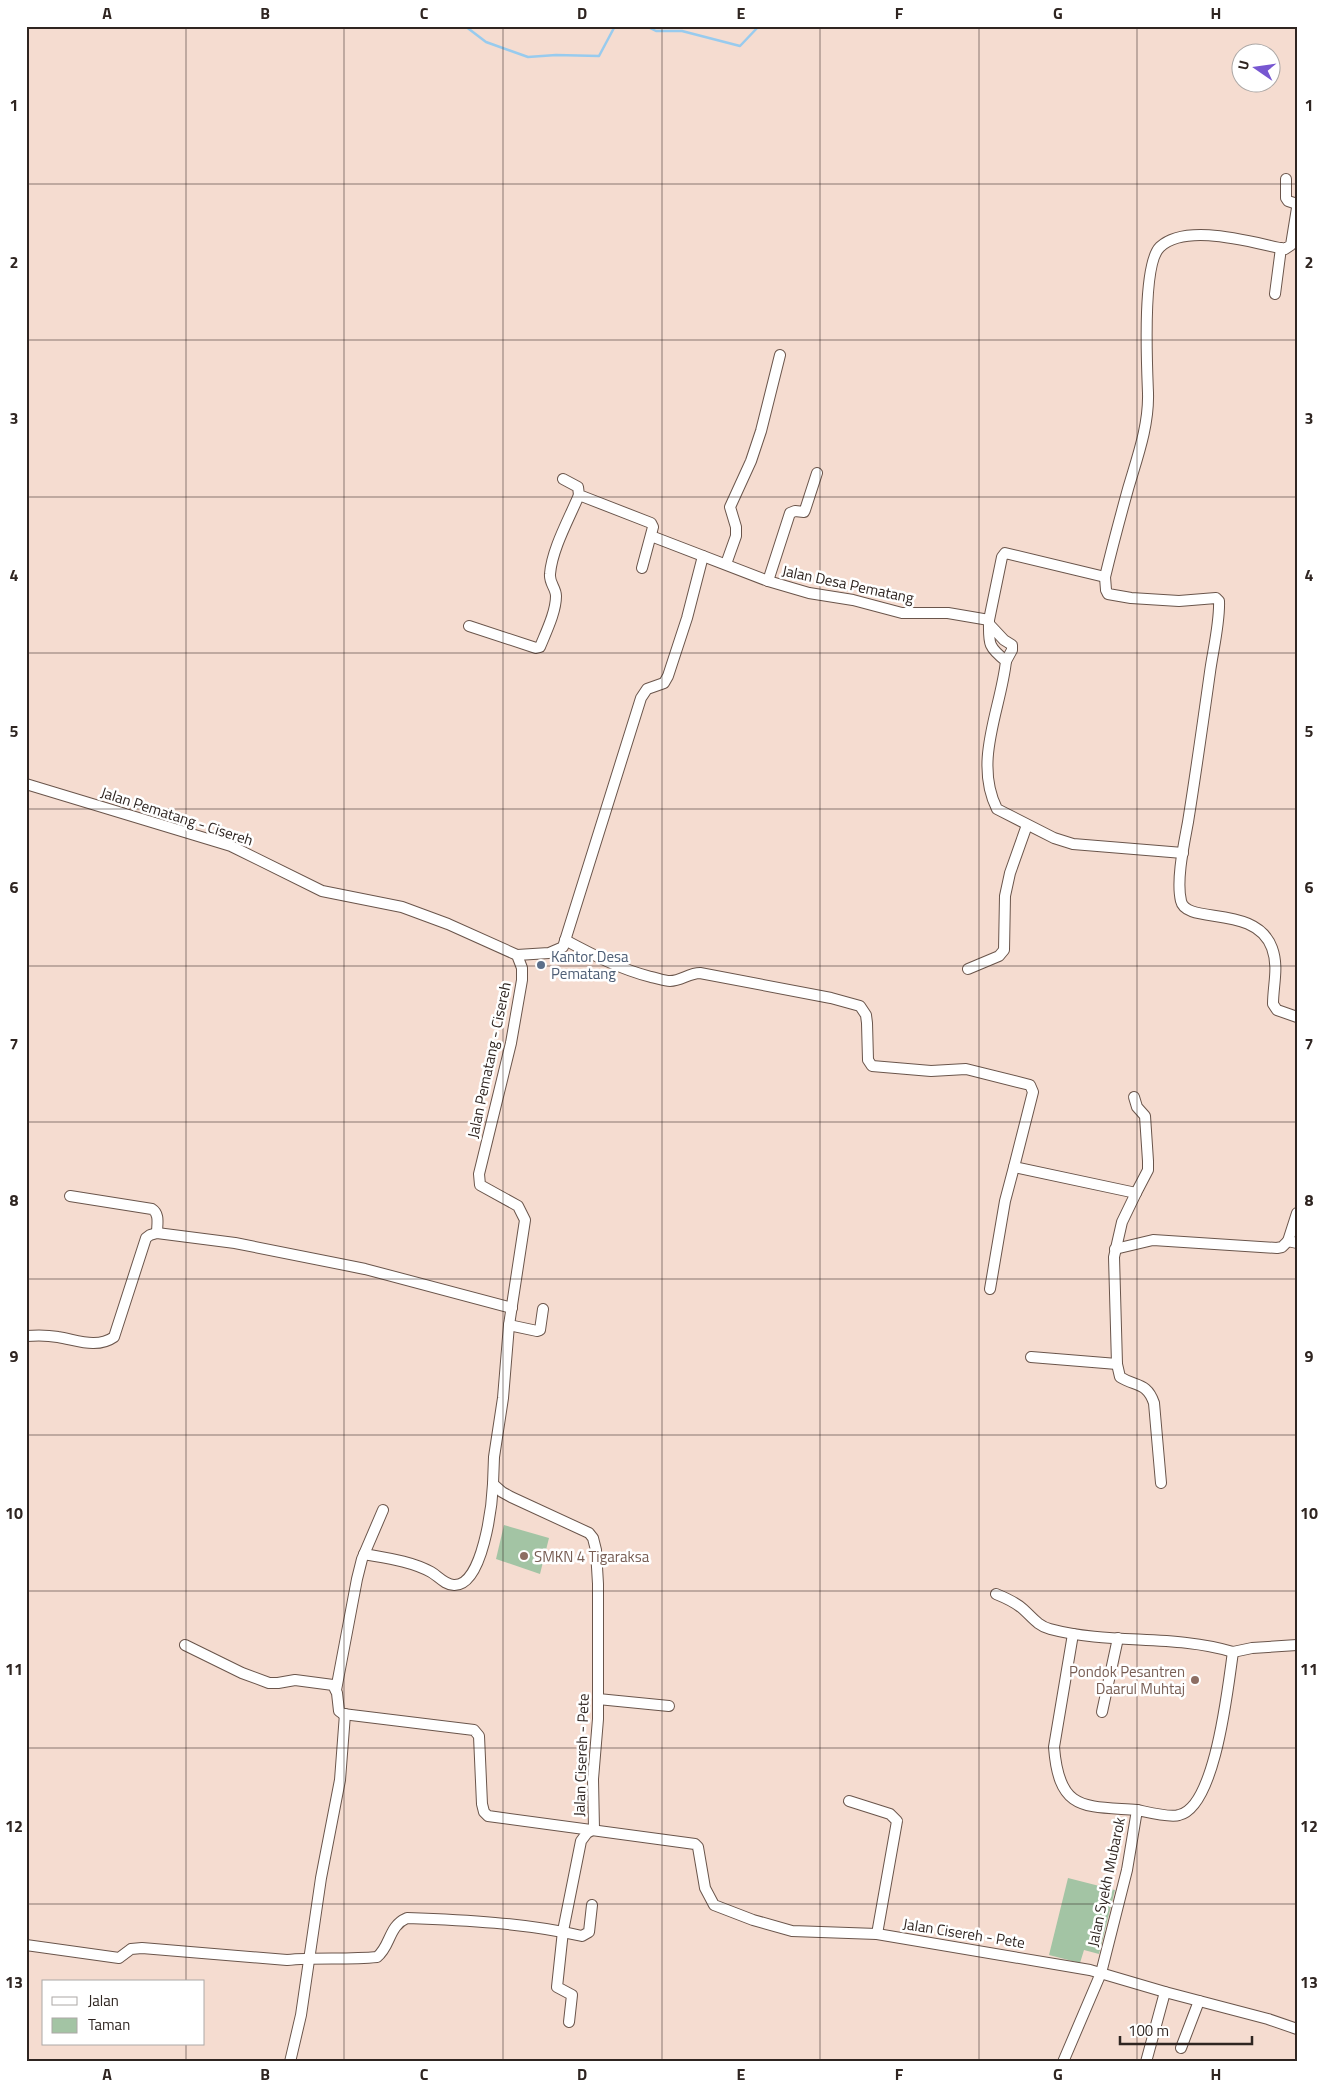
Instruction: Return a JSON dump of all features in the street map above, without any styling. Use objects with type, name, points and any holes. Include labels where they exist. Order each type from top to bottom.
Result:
[{"type":"street","points":[[1286,179],[1286,198],[1297,204]]},
{"type":"street","points":[[1297,208],[1289,248],[1227,237],[1196,235],[1168,242],[1156,252],[1150,276],[1146,320],[1147,418],[1105,577],[1108,594],[1131,598],[1165,600],[1216,598],[1219,600],[1199,756],[1183,853],[1180,893],[1182,905],[1190,912],[1225,916],[1245,922],[1263,933],[1272,949],[1276,964],[1273,1004],[1278,1010],[1297,1017]]},
{"type":"street","points":[[1275,294],[1281,248]]},
{"type":"street","points":[[726,564],[736,536],[736,527],[730,507],[751,461],[759,438],[780,355]]},
{"type":"street","points":[[768,581],[790,514],[795,511],[804,512],[806,510],[817,473]]},
{"type":"street","points":[[469,626],[536,648],[540,647],[556,602],[556,593],[549,575],[560,539],[579,495],[578,487],[563,479]]},
{"type":"street","points":[[579,495],[648,521],[653,527],[642,568]]},
{"type":"street","name":"Jalan Desa Pematang","points":[[651,536],[768,581],[810,593],[853,600],[902,613],[948,613],[989,622]]},
{"type":"street","points":[[1006,661],[993,651],[988,642],[989,622],[997,578],[1004,554],[1105,577]]},
{"type":"street","points":[[517,955],[556,951],[563,947],[641,698],[647,689],[664,683],[668,676],[688,618],[703,556]]},
{"type":"street","points":[[989,622],[1004,640],[1012,645],[1012,650],[1006,661],[987,758],[992,800],[997,809],[1054,838],[1073,844],[1183,853]]},
{"type":"street","name":"Jalan Pematang - Cisereh","points":[[26,784],[231,846],[322,891],[402,907],[448,924],[517,955],[522,968],[522,980],[511,1043],[482,1159],[479,1180],[480,1185],[487,1190],[518,1206],[525,1220],[512,1308]]},
{"type":"street","points":[[968,969],[999,956],[1004,950],[1005,896],[1010,873],[1027,825]]},
{"type":"street","points":[[565,940],[595,956],[630,971],[668,981],[676,980],[694,972],[700,972],[831,998],[860,1006],[866,1014],[868,1060],[872,1066],[931,1071],[966,1069],[1030,1085],[1033,1092],[1005,1201],[990,1289]]},
{"type":"street","points":[[1134,1097],[1137,1107],[1143,1112],[1146,1119],[1148,1170],[1122,1222],[1115,1249],[1117,1364],[1120,1377],[1142,1386],[1152,1395],[1161,1483]]},
{"type":"street","points":[[1014,1167],[1136,1193]]},
{"type":"street","points":[[70,1196],[152,1209],[157,1215],[157,1232]]},
{"type":"street","points":[[1115,1249],[1153,1240],[1277,1248],[1292,1242],[1297,1213]]},
{"type":"street","points":[[26,1336],[56,1337],[92,1344],[106,1343],[114,1337],[146,1238],[157,1232],[235,1243],[366,1269],[512,1308],[503,1398],[494,1457],[493,1498],[478,1561],[470,1578],[464,1583],[455,1586],[448,1584],[420,1567],[364,1554]]},
{"type":"street","points":[[509,1325],[540,1330],[543,1309]]},
{"type":"street","points":[[1031,1357],[1117,1364]]},
{"type":"street","name":"Jalan Cisereh - Pete","points":[[493,1484],[510,1497],[579,1528],[589,1533],[593,1538],[596,1550],[598,1584],[598,1699],[593,1778],[594,1829],[696,1845],[705,1888],[717,1908],[792,1931],[877,1934],[963,1947],[1101,1973],[1268,2019],[1297,2029]]},
{"type":"street","points":[[383,1510],[364,1554],[357,1580],[336,1690],[340,1711],[345,1714],[474,1730],[478,1736],[482,1804],[484,1812],[488,1816],[521,1822],[594,1829]]},
{"type":"street","points":[[996,1594],[1016,1604],[1040,1626],[1073,1634],[1099,1638],[1147,1639],[1210,1647],[1233,1652],[1252,1648],[1297,1645]]},
{"type":"street","points":[[1073,1634],[1054,1748],[1059,1778],[1069,1796],[1078,1803],[1088,1806],[1137,1810]]},
{"type":"street","points":[[1102,1712],[1118,1638]]},
{"type":"street","points":[[185,1645],[248,1676],[269,1683],[278,1684],[295,1680],[306,1680],[330,1684],[336,1690]]},
{"type":"street","name":"Jalan Syekh Mubarok","points":[[1063,2062],[1101,1973],[1127,1870],[1137,1810],[1178,1816],[1186,1812],[1201,1796],[1213,1762],[1225,1705],[1233,1652]]},
{"type":"street","points":[[598,1699],[669,1706]]},
{"type":"street","points":[[290,2062],[301,2015],[305,1980],[340,1780],[345,1714]]},
{"type":"street","points":[[849,1801],[890,1814],[897,1821],[877,1934]]},
{"type":"street","points":[[570,2022],[572,1994],[556,1987],[563,1932],[581,1841],[587,1833],[594,1829]]},
{"type":"street","points":[[26,1945],[119,1958],[135,1948],[287,1960],[310,1958],[349,1960],[377,1957],[385,1948],[396,1924],[407,1918],[459,1920],[563,1932],[582,1936],[587,1934],[592,1905]]},
{"type":"street","points":[[1146,2062],[1165,1992]]},
{"type":"street","points":[[1181,2048],[1199,2001]]},
{"type":"green space","points":[[504,1525],[549,1538],[540,1574],[496,1559]]},
{"type":"green space","points":[[1068,1878],[1115,1890],[1099,1954],[1084,1950],[1080,1963],[1049,1955]]},
{"type":"waterway","points":[[465,26],[486,42],[528,57],[556,55],[599,56],[615,26]]},
{"type":"waterway","points":[[646,26],[656,31],[682,31],[740,46],[759,26]]},
{"type":"place","name":"Kantor Desa Pematang","points":[[541,965]]},
{"type":"place","name":"SMKN 4 Tigaraksa","points":[[524,1556]]},
{"type":"place","name":"Pondok Pesantren Daarul Muhtaj","points":[[1195,1680]]}]
